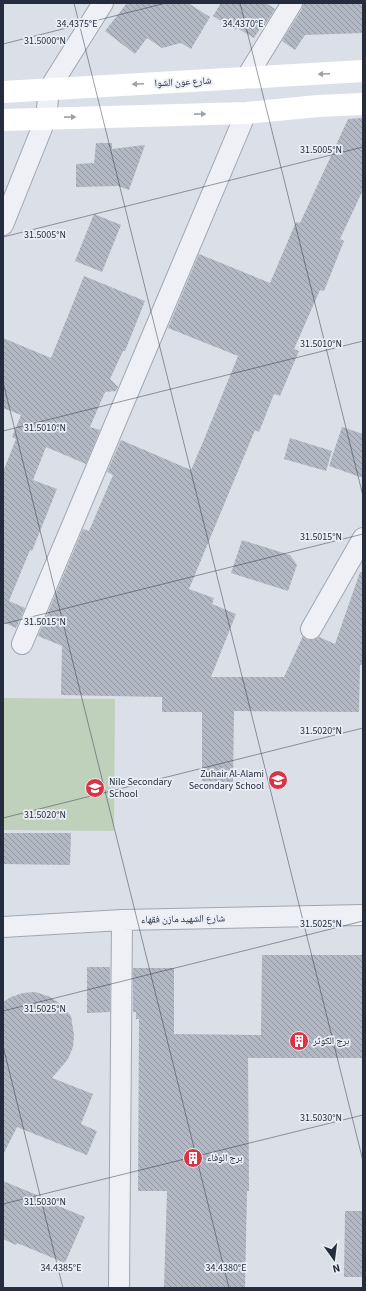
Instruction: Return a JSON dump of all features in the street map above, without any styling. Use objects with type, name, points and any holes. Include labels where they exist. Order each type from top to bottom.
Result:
[{"type":"main road","name":"شارع عون الشوا","points":[[3,92],[363,71]]},
{"type":"main road","points":[[3,120],[246,113],[318,106],[363,104]]},
{"type":"street","points":[[3,225],[46,118],[49,89],[102,3]]},
{"type":"street","points":[[246,78],[292,3]]},
{"type":"street","points":[[22,644],[246,113]]},
{"type":"street","points":[[311,629],[363,538]]},
{"type":"street","name":"شارع الشهيد مازن فقهاء","points":[[3,927],[122,920],[363,915]]},
{"type":"street","points":[[119,1288],[122,920]]},
{"type":"green space","points":[[3,698],[115,699],[114,831],[3,830]]},
{"type":"building","points":[[127,3],[188,3],[210,17],[191,49],[181,43],[162,48],[147,38],[135,54],[105,31]]},
{"type":"building","points":[[221,3],[266,3],[275,9],[263,28],[261,27],[254,38],[237,28],[236,30],[213,16]]},
{"type":"building","points":[[303,3],[363,3],[363,33],[305,35],[295,50],[282,41],[302,9]]},
{"type":"building","points":[[363,118],[363,190],[340,239],[344,241],[324,291],[320,290],[294,349],[299,351],[280,396],[274,394],[259,432],[255,430],[189,589],[214,598],[212,604],[236,614],[211,677],[284,677],[303,636],[306,639],[311,640],[319,637],[335,644],[360,572],[363,572],[363,665],[360,665],[359,712],[234,711],[233,782],[202,781],[202,712],[162,712],[162,697],[61,695],[62,646],[38,636],[83,529],[89,531],[113,475],[107,472],[121,440],[191,470],[203,442],[238,356],[168,328],[199,254],[270,283],[296,222],[300,223],[348,119]]},
{"type":"building","points":[[96,143],[112,143],[112,149],[145,145],[129,190],[118,186],[76,187],[76,164],[94,163]]},
{"type":"building","points":[[94,214],[121,225],[102,272],[75,261]]},
{"type":"building","points":[[84,276],[145,301],[125,351],[123,351],[110,379],[118,387],[116,391],[105,392],[90,427],[100,430],[86,464],[46,447],[33,480],[57,489],[32,551],[30,550],[9,601],[25,608],[16,628],[3,622],[3,472],[16,439],[12,437],[21,415],[3,408],[3,338],[51,358]]},
{"type":"building","points":[[342,427],[363,434],[363,478],[329,466]]},
{"type":"building","points":[[290,438],[332,451],[326,471],[284,459]]},
{"type":"building","points":[[242,540],[290,555],[297,565],[288,591],[231,573]]},
{"type":"building","points":[[3,833],[71,833],[70,865],[3,864]]},
{"type":"building","points":[[262,955],[363,955],[363,1058],[248,1058],[249,1191],[247,1191],[245,1288],[164,1288],[167,1191],[138,1191],[139,1019],[136,1019],[136,1012],[133,1012],[133,968],[174,968],[174,1034],[261,1035]]},
{"type":"building","points":[[87,967],[110,968],[110,1012],[87,1013]]},
{"type":"building","points":[[35,992],[48,996],[58,1002],[71,1016],[74,1035],[73,1047],[68,1059],[52,1078],[93,1094],[81,1124],[97,1131],[87,1155],[17,1127],[3,1155],[3,1002],[11,997],[23,993]]},
{"type":"building","points":[[3,1181],[37,1195],[36,1197],[85,1217],[65,1263],[17,1243],[16,1245],[3,1239]]},
{"type":"building","points":[[345,1211],[363,1211],[363,1277],[344,1277]]},
{"type":"place","name":"Zuhair Al-Alami Secondary School","points":[[278,780]]},
{"type":"place","name":"Nile Secondary School","points":[[95,788]]},
{"type":"place","name":"برج الكوثر","points":[[299,1041]]},
{"type":"place","name":"برج الوفاء","points":[[193,1158]]}]
